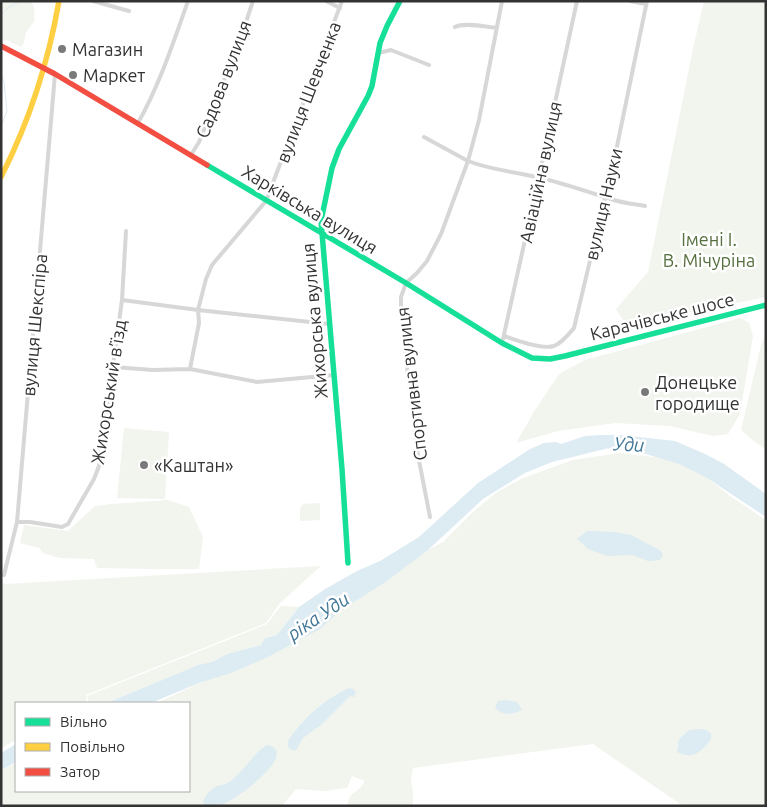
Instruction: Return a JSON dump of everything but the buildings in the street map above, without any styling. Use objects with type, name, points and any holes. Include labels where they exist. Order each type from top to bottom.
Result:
[{"type":"main road","points":[[1,177],[16,149],[30,114],[54,33],[59,1]]},
{"type":"main road","name":"Жихорська вулиця","points":[[348,563],[321,221],[332,168],[339,149],[368,96],[372,86],[378,53],[387,26],[400,1]]},
{"type":"main road","name":"Харківська вулиця","points":[[1,46],[55,74],[266,202],[532,358],[550,359],[565,356]]},
{"type":"main road","name":"Карачівське шосе","points":[[565,356],[766,305]]},
{"type":"street","points":[[93,1],[129,11]]},
{"type":"street","points":[[138,123],[173,45],[188,1]]},
{"type":"street","name":"Садова вулиця","points":[[191,155],[199,142],[239,44],[253,1]]},
{"type":"street","points":[[326,1],[340,8]]},
{"type":"street","name":"вулиця Шевченка","points":[[190,368],[199,323],[198,310],[206,279],[212,266],[266,202],[342,1]]},
{"type":"street","name":"Спортивна вулиця","points":[[430,517],[417,450],[400,297],[406,283],[427,260],[441,234],[468,161],[479,120],[502,1]]},
{"type":"street","name":"Авіаційна вулиця","points":[[503,340],[577,1]]},
{"type":"street","points":[[630,1],[646,2]]},
{"type":"street","name":"вулиця Науки","points":[[503,340],[540,346],[553,346],[565,339],[574,328],[605,197],[646,2]]},
{"type":"street","points":[[455,27],[465,25],[497,28]]},
{"type":"street","points":[[378,53],[391,50],[429,65]]},
{"type":"street","name":"вулиця Шекспіра","points":[[4,575],[17,522],[55,74]]},
{"type":"street","points":[[424,137],[468,161],[491,169],[564,184],[612,200],[645,206]]},
{"type":"street","name":"Жихорський в’їзд","points":[[17,522],[62,527],[68,524],[94,479],[98,466],[122,300],[126,231]]},
{"type":"street","points":[[122,300],[329,324]]},
{"type":"street","points":[[113,367],[153,370],[190,368],[257,382],[334,374]]},
{"type":"green space","points":[[1,1],[30,1],[34,6],[35,20],[26,32],[24,43],[21,47],[7,40],[1,41]]},
{"type":"green space","name":"Імені І. В. Мічуріна","points":[[704,1],[766,1],[766,297],[626,325],[616,309],[648,272]]},
{"type":"green space","name":"Донецьке городище","points":[[740,318],[749,323],[753,336],[740,414],[728,434],[713,436],[670,426],[615,423],[558,431],[516,443],[559,374],[585,360]]},
{"type":"green space","points":[[766,334],[766,449],[741,430],[761,345]]},
{"type":"green space","name":"«Каштан»","points":[[124,428],[169,432],[165,499],[117,498]]},
{"type":"green space","points":[[620,453],[662,458],[707,478],[766,520],[766,806],[683,806],[593,744],[413,768],[411,781],[413,804],[410,806],[347,806],[350,796],[365,781],[352,776],[347,788],[324,791],[296,789],[282,806],[1,806],[1,770],[15,763],[15,792],[190,792],[190,702],[159,702],[204,681],[241,669],[443,542],[474,511],[497,492],[523,478],[573,460]]},
{"type":"green space","points":[[168,500],[189,507],[203,537],[199,569],[97,568],[94,559],[60,558],[43,553],[39,548],[20,543],[24,525],[68,531],[95,506]]},
{"type":"green space","points":[[303,504],[320,504],[320,520],[300,521],[300,508]]},
{"type":"green space","points":[[321,566],[279,604],[266,623],[86,695],[87,702],[15,702],[15,741],[1,748],[1,583]]},
{"type":"green space","points":[[281,606],[299,607],[277,635],[265,638],[261,645],[227,654],[212,662],[198,665],[109,702],[89,702],[87,696],[267,624]]},
{"type":"water","points":[[620,435],[675,441],[705,454],[724,464],[766,494],[766,517],[707,478],[679,464],[639,452],[609,448],[552,462],[525,473],[483,499],[428,550],[387,581],[340,611],[320,629],[266,658],[153,702],[109,702],[198,665],[212,662],[227,654],[261,645],[265,638],[277,635],[299,607],[325,589],[357,571],[380,561],[419,537],[478,483],[530,449],[544,443],[556,442],[561,444],[585,436]]},
{"type":"water","points":[[587,531],[615,532],[631,535],[660,550],[663,555],[660,560],[648,561],[632,555],[607,556],[588,549],[577,539]]},
{"type":"water","points":[[349,688],[356,692],[354,697],[350,696],[321,725],[303,738],[296,750],[291,750],[288,745],[289,739],[301,724],[323,703]]},
{"type":"water","points":[[498,701],[517,702],[522,710],[508,714],[495,708]]},
{"type":"water","points":[[701,729],[711,733],[711,739],[704,748],[693,755],[677,752],[679,739],[689,730]]},
{"type":"water","points":[[15,745],[15,763],[1,770],[1,753]]},
{"type":"water","points":[[267,745],[272,746],[277,751],[276,758],[260,778],[227,802],[217,806],[205,806],[203,803],[210,791],[215,787],[228,783]]},
{"type":"waterway","points":[[1,15],[10,6],[22,1]]},
{"type":"waterway","points":[[1,74],[4,82],[7,111],[1,127]]},
{"type":"traffic: fast","points":[[348,563],[321,221],[332,168],[339,149],[368,96],[372,86],[380,43],[400,1]]},
{"type":"traffic: fast","points":[[207,165],[406,283],[502,343],[532,358],[550,359],[565,356],[766,305]]},
{"type":"traffic: slow","points":[[1,177],[21,134],[37,91],[55,24],[59,1]]},
{"type":"traffic: jam","points":[[1,46],[55,74],[207,165]]},
{"type":"place","name":"Магазин","points":[[62,49]]},
{"type":"place","name":"Маркет","points":[[73,75]]},
{"type":"place","name":"Донецьке городище","points":[[645,392]]},
{"type":"place","name":"«Каштан»","points":[[144,465]]},
{"type":"water label","name":"Уди","points":[[629,444]]},
{"type":"water label","name":"ріка Уди","points":[[318,616]]}]
